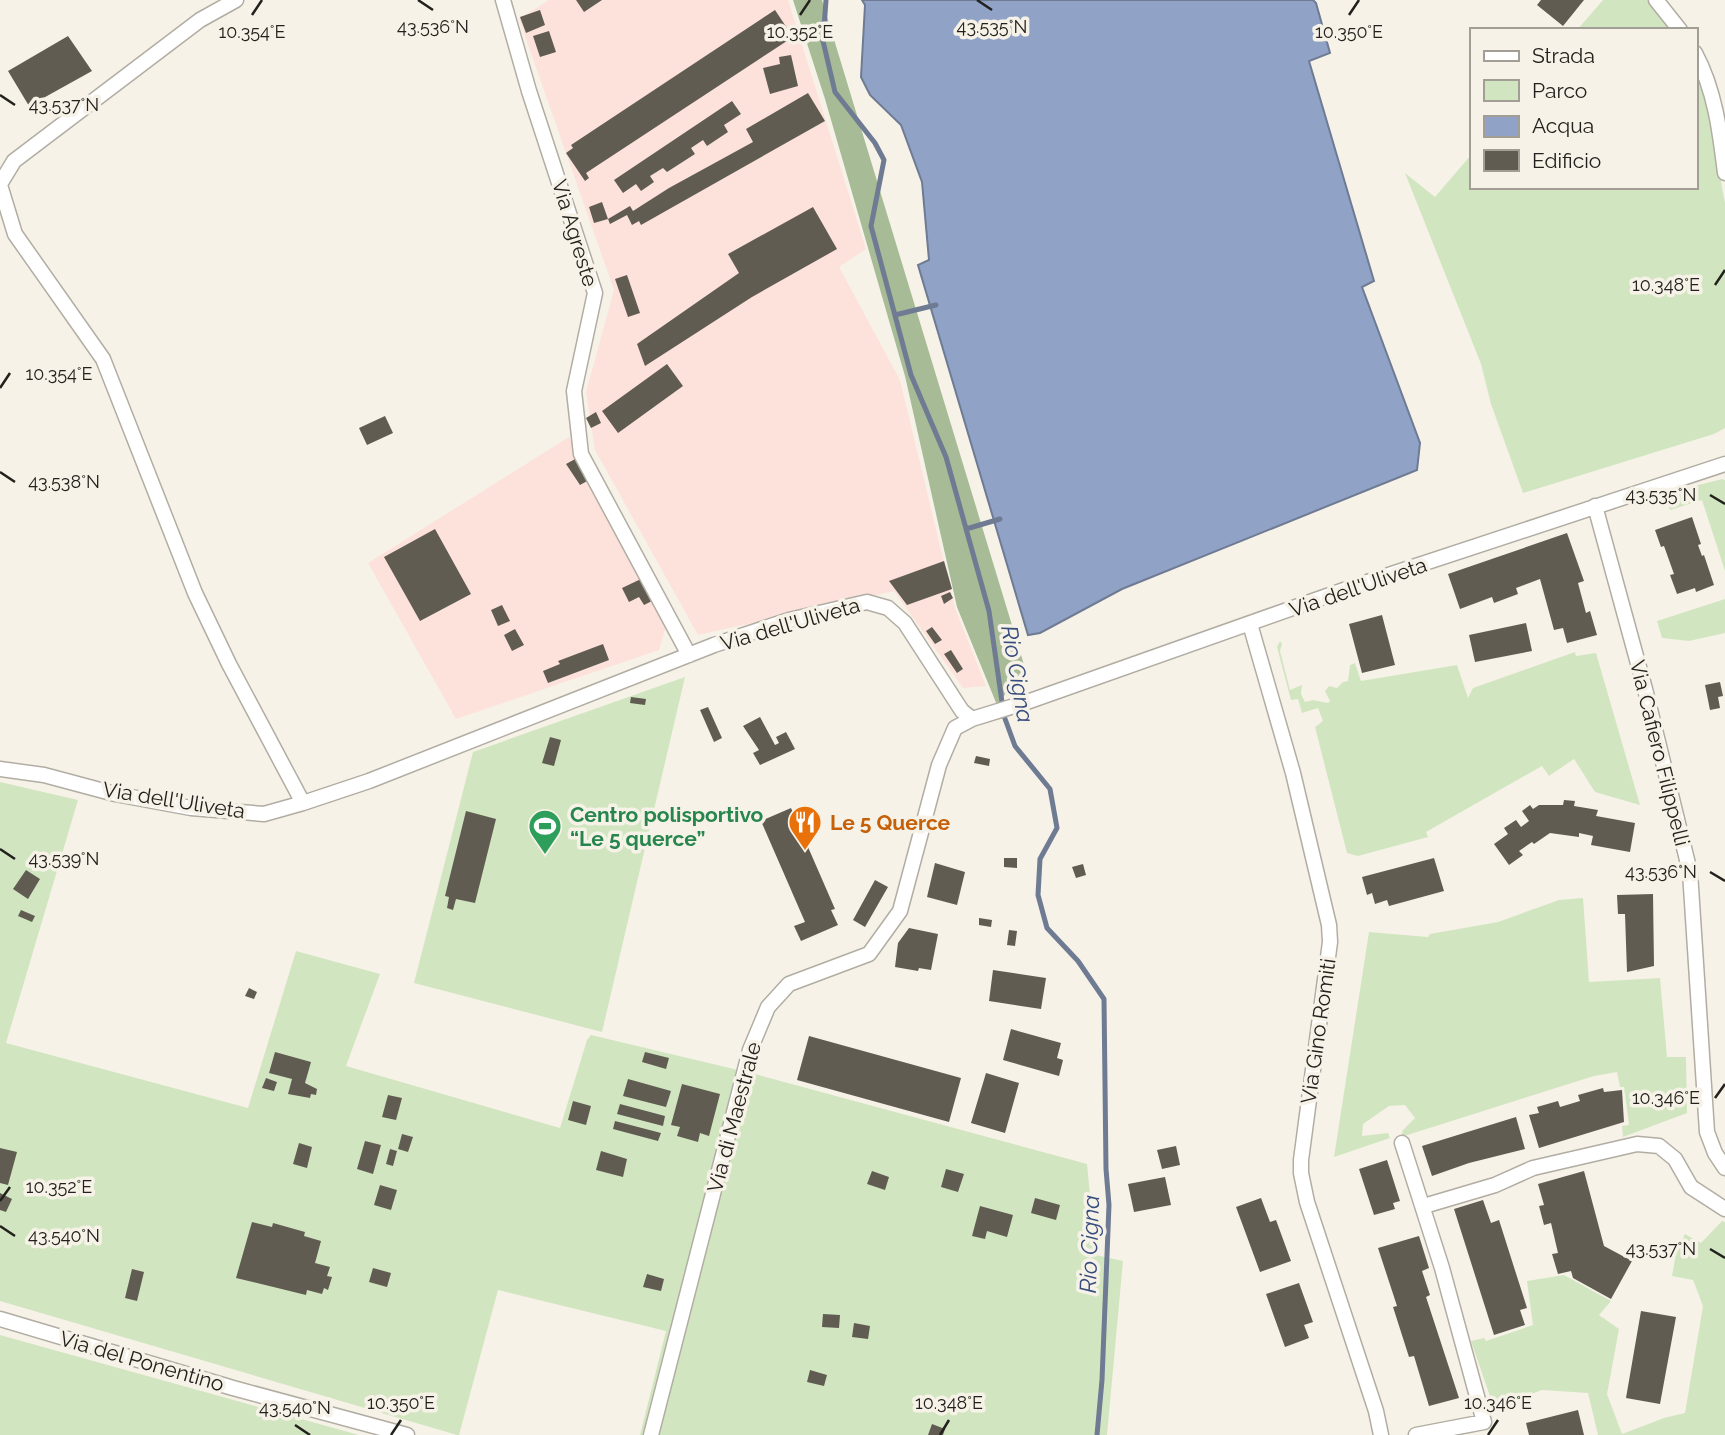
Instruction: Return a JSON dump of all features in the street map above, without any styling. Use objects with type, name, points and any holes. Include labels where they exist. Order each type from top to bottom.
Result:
[{"type":"street","points":[[236,0],[200,20],[14,161],[0,184],[15,234],[103,359],[195,593],[229,664],[303,803]]},
{"type":"street","name":"Via Agreste","points":[[503,0],[529,91],[595,293],[574,391],[582,454],[689,655]]},
{"type":"street","points":[[1656,0],[1678,28]]},
{"type":"street","points":[[1697,57],[1708,79],[1720,132],[1725,173]]},
{"type":"street","name":"Via dell'Uliveta","points":[[0,769],[44,775],[115,794],[191,808],[264,814],[369,781],[689,655],[789,620],[873,602],[888,608],[905,623],[962,711],[972,719],[1355,586],[1725,464]]},
{"type":"street","name":"Via Cafiero Filippelli","points":[[1595,506],[1690,872],[1707,1132],[1715,1153],[1725,1168]]},
{"type":"street","name":"Via Gino Romiti","points":[[1251,624],[1296,786],[1329,926],[1330,942],[1301,1173],[1307,1202],[1376,1410],[1381,1435]]},
{"type":"street","name":"Via di Maestrale","points":[[651,1435],[750,1050],[768,1007],[789,984],[869,954],[888,930],[900,911],[939,765],[955,728],[972,719]]},
{"type":"street","points":[[1402,1143],[1423,1206],[1486,1429],[1416,1435]]},
{"type":"street","points":[[1423,1206],[1494,1185],[1533,1168],[1637,1144],[1659,1146],[1675,1159],[1690,1186],[1725,1209]]},
{"type":"street","name":"Via del Ponentino","points":[[0,1319],[220,1384],[407,1435]]},
{"type":"shaded area","points":[[549,0],[788,0],[866,249],[839,267],[900,380],[955,608],[986,686],[963,688],[894,591],[698,635],[595,450],[586,392],[614,290],[519,19]]},
{"type":"shaded area","points":[[569,437],[667,623],[659,650],[456,719],[368,563]]},
{"type":"green space","points":[[793,0],[822,0],[1025,668],[997,705],[957,607],[905,376],[825,99]]},
{"type":"green space","points":[[1603,0],[1652,0],[1672,28],[1579,28]]},
{"type":"green space","points":[[1697,72],[1708,112],[1725,203],[1725,428],[1714,434],[1523,493],[1491,404],[1481,364],[1405,173],[1435,197],[1470,156],[1470,189],[1697,189]]},
{"type":"green space","points":[[1725,480],[1725,571],[1702,500],[1670,510],[1664,494]]},
{"type":"green space","points":[[1725,599],[1725,633],[1689,641],[1662,638],[1657,621]]},
{"type":"green space","points":[[1280,641],[1290,690],[1302,685],[1301,694],[1305,702],[1313,700],[1328,703],[1330,701],[1325,691],[1329,686],[1337,688],[1348,681],[1350,665],[1355,663],[1361,681],[1457,665],[1468,698],[1473,688],[1575,652],[1576,656],[1596,653],[1640,805],[1595,792],[1574,759],[1549,776],[1542,766],[1426,832],[1428,837],[1358,856],[1347,853],[1315,727],[1323,721],[1318,708],[1302,713],[1298,699],[1291,700],[1277,647]]},
{"type":"green space","name":"Centro polisportivo “Le 5 querce”","points":[[685,677],[602,1032],[414,983],[473,752]]},
{"type":"green space","points":[[0,782],[78,800],[6,1043],[248,1108],[296,951],[380,974],[346,1066],[560,1128],[587,1040],[591,1035],[755,1074],[1087,1164],[1096,1255],[1123,1261],[1107,1435],[640,1435],[666,1331],[498,1290],[457,1435],[0,1301]]},
{"type":"green space","points":[[1583,898],[1589,982],[1660,978],[1667,1057],[1686,1057],[1687,1113],[1623,1137],[1622,1126],[1629,1125],[1624,1087],[1620,1087],[1617,1072],[1594,1076],[1401,1137],[1403,1130],[1415,1118],[1405,1105],[1389,1106],[1363,1124],[1362,1136],[1388,1133],[1390,1138],[1334,1157],[1369,932],[1428,937],[1430,934],[1498,922],[1559,900]]},
{"type":"green space","points":[[1722,1221],[1725,1222],[1725,1435],[1598,1435],[1588,1393],[1542,1390],[1494,1408],[1471,1341],[1484,1338],[1486,1341],[1533,1325],[1527,1281],[1564,1275],[1611,1301],[1599,1315],[1619,1329],[1607,1394],[1622,1434],[1685,1413],[1703,1306],[1693,1280],[1672,1276],[1676,1253],[1685,1234],[1701,1243]]},
{"type":"green space","points":[[0,1335],[359,1435],[0,1435]]},
{"type":"water","points":[[862,0],[1313,0],[1330,53],[1309,61],[1374,281],[1362,287],[1420,443],[1417,470],[1122,589],[1040,633],[1028,635],[918,265],[929,260],[922,182],[901,125],[870,95],[861,77],[865,5]]},
{"type":"building","points":[[576,0],[602,0],[584,12]]},
{"type":"building","points":[[1541,0],[1584,0],[1563,26],[1537,5]]},
{"type":"building","points":[[540,10],[545,25],[526,33],[520,17]]},
{"type":"building","points":[[775,10],[793,37],[586,173],[589,178],[585,181],[566,153],[573,148],[571,145]]},
{"type":"building","points":[[549,31],[556,52],[540,57],[533,36]]},
{"type":"building","points":[[68,36],[92,71],[29,106],[8,71]]},
{"type":"building","points":[[791,55],[798,86],[770,94],[763,68],[780,64],[779,57]]},
{"type":"building","points":[[808,93],[825,121],[641,225],[639,221],[632,225],[627,215],[610,224],[608,219],[630,206],[633,211],[753,142],[746,129]]},
{"type":"building","points":[[732,101],[741,114],[724,125],[728,132],[707,146],[703,140],[691,148],[695,154],[667,172],[663,168],[650,176],[654,182],[641,191],[636,184],[623,193],[614,180]]},
{"type":"building","points":[[602,202],[608,219],[594,223],[589,207]]},
{"type":"building","points":[[813,207],[837,249],[752,297],[645,366],[637,344],[739,273],[728,254]]},
{"type":"building","points":[[627,275],[640,313],[628,317],[615,279]]},
{"type":"building","points":[[667,364],[683,386],[618,433],[602,411]]},
{"type":"building","points":[[596,412],[601,423],[591,428],[586,418]]},
{"type":"building","points":[[385,416],[393,433],[367,445],[359,428]]},
{"type":"building","points":[[577,458],[589,480],[580,485],[566,464]]},
{"type":"building","points":[[1692,517],[1701,544],[1698,545],[1714,585],[1696,592],[1695,588],[1677,594],[1670,575],[1674,574],[1655,530]]},
{"type":"building","points":[[435,529],[471,594],[420,621],[384,557]]},
{"type":"building","points":[[1567,533],[1584,581],[1578,583],[1586,613],[1590,611],[1597,635],[1567,643],[1563,628],[1554,630],[1540,579],[1516,588],[1518,594],[1494,603],[1492,597],[1460,609],[1448,574]]},
{"type":"building","points":[[944,561],[952,589],[907,605],[889,581]]},
{"type":"building","points":[[643,578],[654,600],[644,605],[639,597],[629,602],[622,588]]},
{"type":"building","points":[[950,592],[953,598],[944,604],[941,596]]},
{"type":"building","points":[[502,605],[510,621],[498,626],[491,610]]},
{"type":"building","points":[[1382,615],[1395,665],[1362,673],[1349,624]]},
{"type":"building","points":[[1526,623],[1532,651],[1475,662],[1469,635]]},
{"type":"building","points":[[932,627],[942,640],[935,644],[926,631]]},
{"type":"building","points":[[515,629],[524,645],[512,651],[504,635]]},
{"type":"building","points":[[603,644],[609,660],[548,683],[543,671],[560,664],[558,661]]},
{"type":"building","points":[[951,650],[963,669],[957,673],[944,654]]},
{"type":"building","points":[[1720,682],[1723,696],[1718,697],[1720,708],[1710,710],[1705,685]]},
{"type":"building","points":[[631,697],[646,699],[645,705],[630,703]]},
{"type":"building","points":[[708,707],[722,738],[714,742],[700,710]]},
{"type":"building","points":[[760,717],[775,745],[779,743],[776,737],[786,732],[795,749],[760,765],[753,753],[759,750],[743,726]]},
{"type":"building","points":[[550,737],[561,740],[554,766],[542,763]]},
{"type":"building","points":[[976,756],[990,759],[989,766],[974,763]]},
{"type":"building","points":[[1564,800],[1575,801],[1574,806],[1598,810],[1596,816],[1635,823],[1630,852],[1591,845],[1593,836],[1550,833],[1519,851],[1523,855],[1509,865],[1494,844],[1508,834],[1504,828],[1516,820],[1521,827],[1529,821],[1522,811],[1530,805],[1533,809],[1539,805],[1563,805]]},
{"type":"building","points":[[791,808],[835,909],[831,910],[838,925],[801,941],[794,926],[805,922],[761,821]]},
{"type":"building","points":[[466,811],[496,819],[475,903],[456,899],[453,910],[447,908],[449,897],[445,896]]},
{"type":"building","points":[[1004,858],[1017,858],[1017,868],[1004,867]]},
{"type":"building","points":[[1434,858],[1444,891],[1389,906],[1387,900],[1375,904],[1372,893],[1367,895],[1362,877]]},
{"type":"building","points":[[935,863],[965,872],[957,905],[927,897]]},
{"type":"building","points":[[1083,864],[1086,875],[1076,878],[1072,867]]},
{"type":"building","points":[[26,870],[40,879],[28,899],[13,889]]},
{"type":"building","points":[[875,880],[888,887],[865,927],[853,920]]},
{"type":"building","points":[[1653,894],[1654,966],[1627,972],[1625,914],[1618,914],[1617,895]]},
{"type":"building","points":[[21,910],[35,916],[32,922],[18,916]]},
{"type":"building","points":[[979,918],[992,920],[991,927],[979,925]]},
{"type":"building","points":[[909,928],[938,934],[931,970],[895,967],[898,943]]},
{"type":"building","points":[[1009,930],[1017,931],[1015,946],[1007,945]]},
{"type":"building","points":[[993,970],[1046,978],[1041,1009],[989,1001]]},
{"type":"building","points":[[249,988],[257,992],[254,999],[245,996]]},
{"type":"building","points":[[1011,1029],[1061,1043],[1057,1058],[1063,1060],[1059,1076],[1003,1060]]},
{"type":"building","points":[[809,1036],[961,1078],[949,1122],[797,1080]]},
{"type":"building","points":[[275,1052],[311,1062],[305,1083],[317,1089],[316,1095],[311,1094],[310,1098],[288,1094],[292,1079],[269,1073]]},
{"type":"building","points":[[645,1052],[669,1058],[666,1069],[642,1062]]},
{"type":"building","points":[[986,1073],[1019,1083],[1005,1133],[971,1123]]},
{"type":"building","points":[[266,1078],[277,1082],[274,1091],[262,1088]]},
{"type":"building","points":[[628,1079],[671,1091],[666,1107],[623,1096]]},
{"type":"building","points":[[682,1084],[720,1094],[709,1136],[700,1133],[698,1142],[677,1136],[680,1127],[671,1125]]},
{"type":"building","points":[[1603,1088],[1604,1092],[1622,1090],[1624,1122],[1539,1148],[1529,1115],[1539,1113],[1537,1107],[1558,1101],[1560,1107],[1580,1101],[1578,1095]]},
{"type":"building","points":[[388,1095],[402,1098],[396,1120],[382,1117]]},
{"type":"building","points":[[573,1101],[591,1106],[586,1125],[568,1120]]},
{"type":"building","points":[[620,1104],[665,1116],[663,1126],[617,1114]]},
{"type":"building","points":[[1516,1117],[1525,1149],[1469,1163],[1432,1176],[1422,1146]]},
{"type":"building","points":[[615,1121],[661,1133],[658,1141],[613,1129]]},
{"type":"building","points":[[402,1134],[413,1137],[408,1152],[398,1149]]},
{"type":"building","points":[[365,1141],[381,1145],[373,1174],[357,1169]]},
{"type":"building","points":[[299,1143],[312,1147],[307,1168],[293,1164]]},
{"type":"building","points":[[1176,1146],[1180,1165],[1162,1169],[1157,1150]]},
{"type":"building","points":[[0,1148],[17,1152],[8,1185],[0,1183]]},
{"type":"building","points":[[390,1149],[397,1151],[393,1166],[386,1164]]},
{"type":"building","points":[[601,1151],[627,1159],[623,1177],[596,1170]]},
{"type":"building","points":[[1387,1160],[1400,1201],[1393,1203],[1395,1209],[1374,1215],[1359,1169]]},
{"type":"building","points":[[946,1169],[964,1174],[958,1192],[941,1187]]},
{"type":"building","points":[[872,1171],[889,1177],[885,1190],[867,1184]]},
{"type":"building","points":[[1584,1171],[1604,1246],[1632,1261],[1611,1299],[1573,1278],[1571,1271],[1558,1274],[1552,1254],[1558,1253],[1551,1223],[1544,1225],[1539,1206],[1544,1205],[1538,1184]]},
{"type":"building","points":[[1165,1177],[1171,1205],[1134,1212],[1128,1184]]},
{"type":"building","points":[[380,1185],[397,1190],[391,1210],[374,1205]]},
{"type":"building","points":[[0,1193],[12,1199],[6,1212],[0,1210]]},
{"type":"building","points":[[1035,1198],[1060,1205],[1056,1220],[1031,1213]]},
{"type":"building","points":[[1261,1198],[1270,1222],[1276,1220],[1291,1261],[1260,1272],[1236,1207]]},
{"type":"building","points":[[1483,1200],[1491,1223],[1499,1220],[1527,1308],[1520,1310],[1525,1325],[1494,1335],[1454,1209]]},
{"type":"building","points":[[980,1206],[1013,1215],[1007,1237],[987,1231],[985,1239],[972,1236]]},
{"type":"building","points":[[252,1222],[272,1227],[273,1223],[305,1232],[304,1236],[321,1241],[315,1263],[330,1267],[327,1276],[332,1277],[328,1290],[324,1288],[322,1294],[307,1290],[306,1295],[236,1278]]},
{"type":"building","points":[[1419,1236],[1429,1268],[1422,1271],[1430,1295],[1426,1297],[1459,1398],[1429,1406],[1414,1356],[1409,1357],[1393,1307],[1397,1306],[1378,1248]]},
{"type":"building","points":[[373,1268],[391,1273],[387,1287],[369,1282]]},
{"type":"building","points":[[132,1269],[144,1272],[137,1301],[125,1298]]},
{"type":"building","points":[[647,1274],[664,1279],[661,1291],[643,1287]]},
{"type":"building","points":[[1299,1283],[1313,1322],[1304,1325],[1309,1338],[1285,1347],[1266,1294]]},
{"type":"building","points":[[1641,1311],[1676,1317],[1660,1404],[1626,1398]]},
{"type":"building","points":[[823,1314],[840,1315],[839,1328],[822,1327]]},
{"type":"building","points":[[854,1323],[870,1326],[868,1339],[852,1337]]},
{"type":"building","points":[[810,1370],[827,1375],[824,1386],[807,1382]]},
{"type":"building","points":[[1578,1410],[1584,1435],[1529,1435],[1526,1423]]},
{"type":"building","points":[[932,1424],[945,1429],[943,1435],[928,1435]]},
{"type":"waterway","name":"Rio Cigna","points":[[826,0],[823,41],[835,92],[875,143],[884,160],[871,226],[911,375],[946,457],[989,611],[1004,716],[1015,746],[1050,789],[1057,828],[1040,859],[1038,895],[1047,928],[1078,961],[1104,999],[1106,1169],[1109,1205],[1102,1380],[1097,1435]]},
{"type":"waterway","points":[[895,315],[936,305]]},
{"type":"waterway","points":[[966,529],[1000,519]]},
{"type":"place","name":"Le 5 Querce","points":[[805,852]]},
{"type":"place","name":"Centro polisportivo “Le 5 querce”","points":[[545,856]]}]
